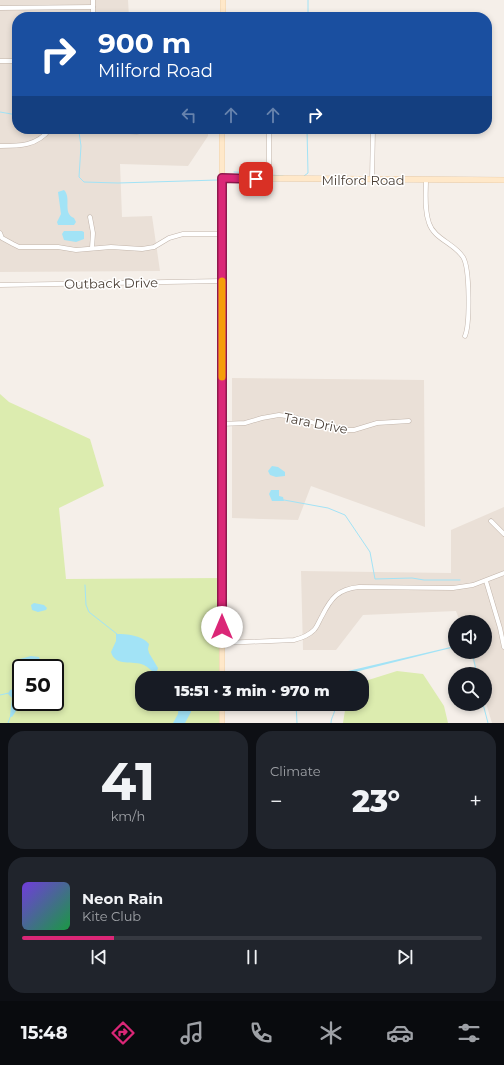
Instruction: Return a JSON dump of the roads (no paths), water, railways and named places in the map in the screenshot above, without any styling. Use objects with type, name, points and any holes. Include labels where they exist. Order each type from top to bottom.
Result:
[{"type":"main road","points":[[223,0],[223,12]]},
{"type":"main road","points":[[222,134],[222,671]]},
{"type":"main road","name":"Milford Road","points":[[222,178],[504,180]]},
{"type":"main road","points":[[222,711],[222,723]]},
{"type":"street","points":[[93,0],[93,12]]},
{"type":"street","points":[[0,8],[93,7]]},
{"type":"street","points":[[0,61],[12,61]]},
{"type":"street","points":[[0,146],[25,146],[40,140],[45,134]]},
{"type":"street","points":[[269,134],[269,179]]},
{"type":"street","points":[[372,180],[373,134]]},
{"type":"street","points":[[426,180],[426,210],[429,223],[433,231],[463,256],[466,263],[468,273],[468,320],[467,330],[464,336]]},
{"type":"street","points":[[90,217],[93,233],[92,248]]},
{"type":"street","points":[[0,233],[1,238],[20,247],[58,247],[76,250],[92,248],[142,249],[154,247],[169,238],[183,234],[222,234]]},
{"type":"street","name":"Outback Drive","points":[[0,285],[222,282]]},
{"type":"street","name":"Tara Drive","points":[[222,424],[245,423],[279,415],[293,417],[322,426],[348,430],[377,423],[409,421]]},
{"type":"street","points":[[491,521],[504,534]]},
{"type":"street","points":[[222,643],[294,640],[305,637],[315,629],[328,604],[336,595],[347,588],[453,588],[473,585],[504,573]]},
{"type":"street","points":[[486,581],[504,647]]},
{"type":"water","points":[[64,190],[67,197],[68,213],[76,222],[74,225],[58,225],[57,222],[61,214],[58,192]]},
{"type":"water","points":[[64,231],[82,231],[84,232],[84,239],[76,242],[64,240],[62,234]]},
{"type":"water","points":[[272,466],[278,467],[285,472],[285,476],[276,477],[270,475],[268,471]]},
{"type":"water","points":[[271,490],[279,490],[279,496],[283,497],[284,501],[272,501],[269,494]]},
{"type":"water","points":[[34,603],[44,605],[47,608],[46,610],[38,612],[32,610],[31,605]]},
{"type":"water","points":[[116,634],[125,634],[146,641],[149,644],[149,653],[158,668],[157,671],[152,671],[144,665],[116,660],[111,652],[116,641]]},
{"type":"water","points":[[448,648],[359,671],[348,671]]},
{"type":"water","points":[[31,656],[39,657],[40,659],[20,659]]},
{"type":"water","points":[[12,690],[12,698],[8,694]]},
{"type":"water","points":[[12,698],[12,711],[16,711],[12,717],[10,716]]},
{"type":"water","points":[[178,711],[191,711],[185,723],[173,723]]},
{"type":"waterway","points":[[308,0],[308,12]]},
{"type":"waterway","points":[[0,112],[12,114]]},
{"type":"waterway","points":[[79,134],[81,146],[79,177],[84,182],[118,183],[218,180]]},
{"type":"waterway","points":[[304,176],[308,173],[307,134]]},
{"type":"waterway","points":[[234,172],[267,174]]},
{"type":"waterway","points":[[270,175],[283,176]]},
{"type":"waterway","points":[[284,500],[328,508],[345,515],[370,552],[375,579],[412,578],[424,580],[460,580]]},
{"type":"waterway","points":[[85,585],[86,605],[89,612],[117,634]]},
{"type":"waterway","points":[[474,659],[475,667]]},
{"type":"waterway","points":[[0,695],[9,693]]},
{"type":"waterway","points":[[296,711],[297,723]]},
{"type":"waterway","points":[[331,723],[335,711]]},
{"type":"waterway","points":[[485,711],[488,723]]},
{"type":"waterway","points":[[8,723],[11,715]]}]
